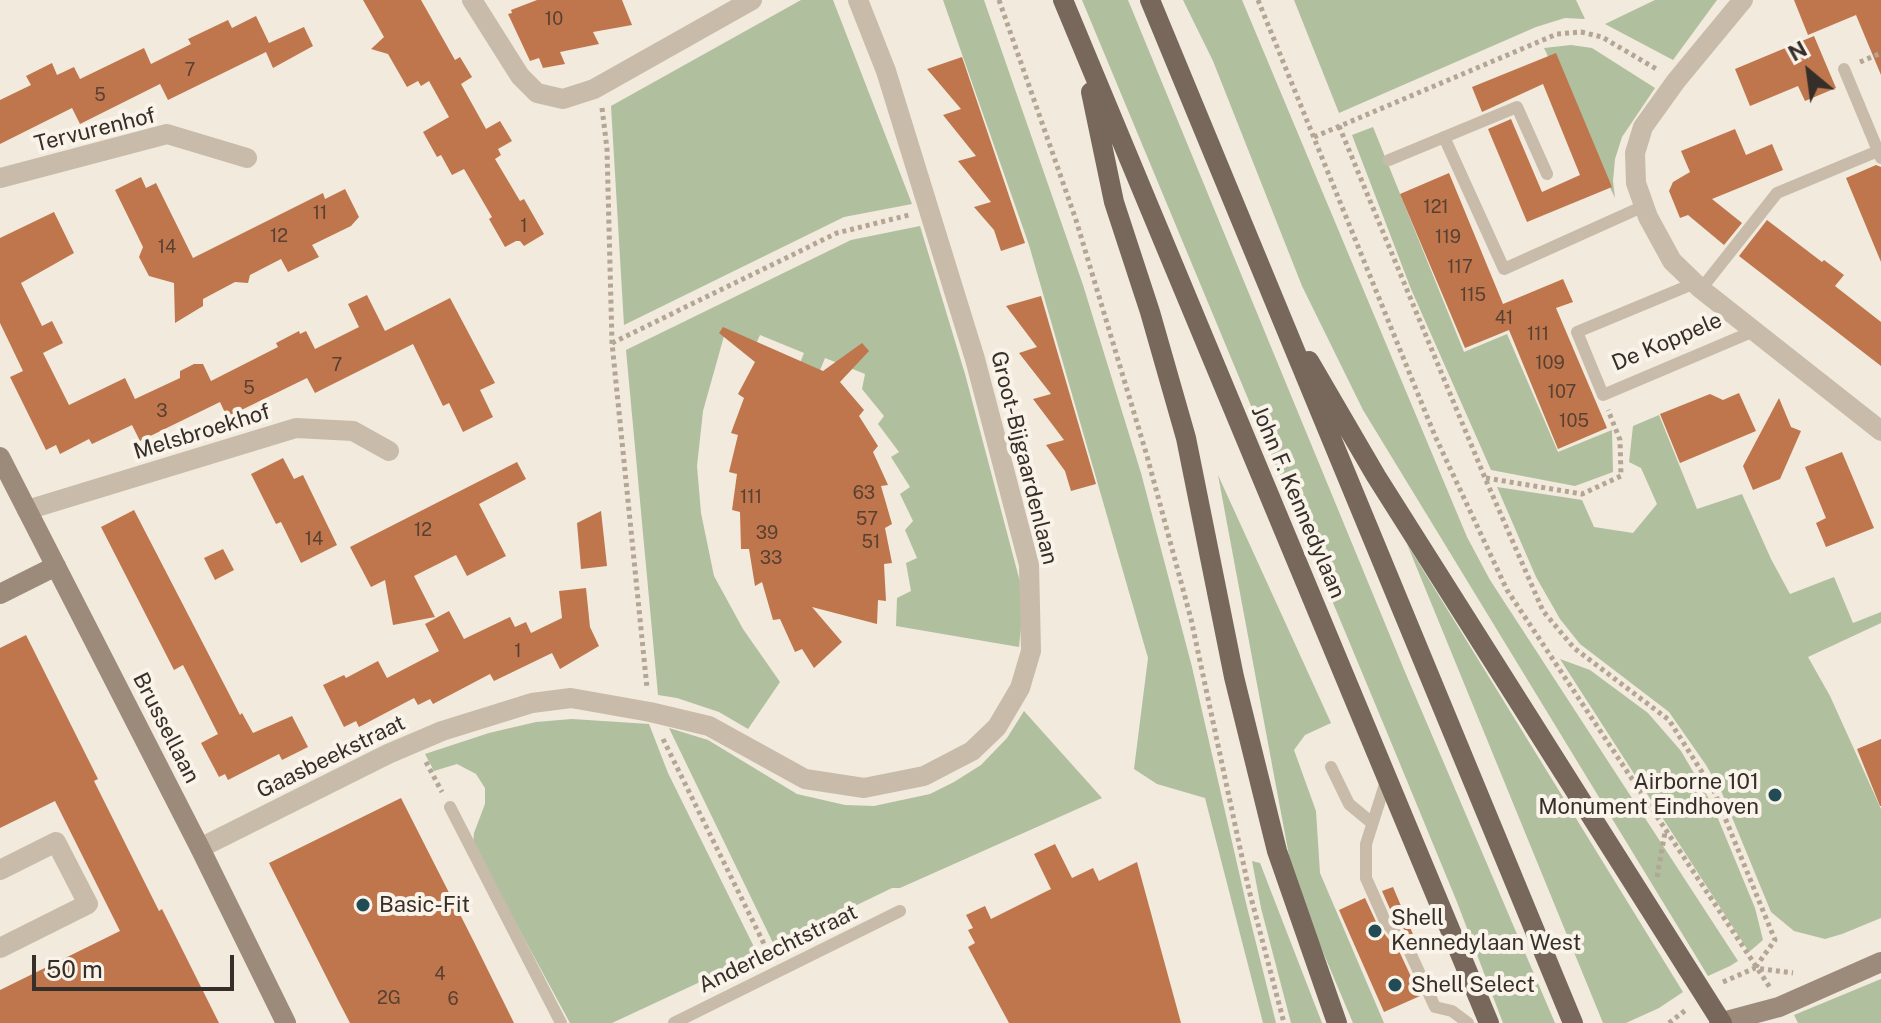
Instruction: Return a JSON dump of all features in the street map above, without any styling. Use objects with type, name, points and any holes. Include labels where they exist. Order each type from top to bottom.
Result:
[{"type":"main road","name":"John F. Kennedylaan","points":[[1063,0],[1489,1023]]},
{"type":"main road","points":[[1150,0],[1573,1023]]},
{"type":"main road","points":[[1081,45],[1114,202],[1186,438],[1234,677],[1277,851],[1337,1023]]},
{"type":"main road","points":[[1270,293],[1376,476],[1721,1023]]},
{"type":"street","points":[[472,0],[520,76],[537,93],[563,99],[594,89],[752,0]]},
{"type":"street","name":"Groot-Bijgaardenlaan","points":[[487,718],[532,703],[571,698],[650,712],[709,726],[805,779],[864,788],[924,776],[972,751],[997,727],[1020,688],[1031,651],[1029,565],[975,359],[886,71],[858,0]]},
{"type":"street","name":"De Koppele","points":[[1743,0],[1676,81],[1643,127],[1635,153],[1636,183],[1672,261],[1698,286],[1881,431]]},
{"type":"street","name":"Tervurenhof","points":[[0,178],[167,134],[247,158]]},
{"type":"street","name":"Melsbroekhof","points":[[27,510],[296,428],[353,431],[389,451]]},
{"type":"street","name":"Brussellaan","points":[[0,457],[286,1023]]},
{"type":"street","points":[[0,594],[56,566]]},
{"type":"street","name":"Gaasbeekstraat","points":[[200,848],[416,742],[487,718]]},
{"type":"street","points":[[0,870],[56,842],[88,904],[0,948]]},
{"type":"street","points":[[1721,1023],[1779,1007],[1881,962]]},
{"type":"lane","name":"De Koppele","points":[[1754,331],[1603,395],[1577,332],[1698,286],[1777,193],[1880,154],[1844,69]]},
{"type":"lane","points":[[1389,160],[1517,107],[1547,174]]},
{"type":"lane","points":[[1444,137],[1504,269],[1644,206]]},
{"type":"lane","points":[[1331,767],[1349,804],[1372,823]]},
{"type":"lane","points":[[1387,778],[1366,844],[1366,878],[1385,921],[1408,948],[1435,1007],[1452,1011],[1468,1023]]},
{"type":"lane","points":[[450,807],[561,1023]]},
{"type":"lane","name":"Anderlechtstraat","points":[[674,1023],[900,911]]},
{"type":"path","points":[[999,0],[1076,220],[1151,471],[1191,619],[1249,890],[1284,1023]]},
{"type":"path","points":[[1258,0],[1435,436],[1507,590],[1755,968],[1768,980],[1779,1007]]},
{"type":"path","points":[[1314,137],[1557,34],[1581,32],[1602,37],[1676,81]]},
{"type":"path","points":[[594,89],[603,113],[607,149],[612,343],[650,712],[778,972]]},
{"type":"path","points":[[1339,126],[1543,611],[1574,648],[1669,720],[1714,791],[1775,940],[1755,968]]},
{"type":"path","points":[[612,343],[837,233],[929,210]]},
{"type":"path","points":[[1485,478],[1582,494],[1621,476],[1620,440],[1603,395]]},
{"type":"path","points":[[416,742],[450,807]]},
{"type":"path","points":[[1652,910],[1665,831]]},
{"type":"path","points":[[1755,968],[1791,974],[1804,968]]},
{"type":"green space","points":[[801,0],[833,0],[912,204],[844,217],[624,325],[611,106]]},
{"type":"green space","points":[[943,0],[984,0],[1083,285],[1141,473],[1192,667],[1276,1023],[1263,1023],[1205,798],[1157,784],[1134,769],[1148,658],[1029,245]]},
{"type":"green space","points":[[1082,0],[1128,0],[1405,672],[1555,1023],[1503,1023],[1457,902]]},
{"type":"green space","points":[[1183,0],[1242,0],[1467,537],[1490,580],[1738,961],[1730,966],[1708,976],[1363,410],[1302,286],[1213,61]]},
{"type":"green space","points":[[1294,0],[1576,0],[1585,19],[1565,18],[1536,27],[1339,113]]},
{"type":"green space","points":[[1655,0],[1717,0],[1673,60],[1605,24]]},
{"type":"green space","points":[[1571,45],[1592,48],[1655,88],[1622,137],[1615,159],[1615,198],[1544,48]]},
{"type":"green space","points":[[1373,127],[1464,352],[1507,334],[1558,452],[1612,430],[1613,472],[1575,486],[1491,470],[1411,289],[1352,135]]},
{"type":"green space","points":[[920,226],[965,374],[1024,597],[1019,647],[896,626],[897,598],[911,591],[906,563],[917,558],[905,530],[913,521],[900,494],[910,487],[891,457],[899,452],[878,424],[884,416],[862,389],[865,374],[825,358],[816,380],[796,373],[804,353],[760,335],[754,348],[724,336],[703,411],[697,466],[701,513],[714,576],[743,629],[780,682],[748,729],[719,712],[658,695],[626,350],[851,240]]},
{"type":"green space","points":[[1659,415],[1697,509],[1742,494],[1790,594],[1834,577],[1853,623],[1881,612],[1881,623],[1808,657],[1830,696],[1881,809],[1881,918],[1842,934],[1825,939],[1794,931],[1771,912],[1722,793],[1706,765],[1669,712],[1580,644],[1560,619],[1536,577],[1497,487],[1582,500],[1594,527],[1633,533],[1657,504],[1641,468],[1629,462],[1633,426]]},
{"type":"green space","points":[[1218,475],[1331,723],[1305,735],[1294,750],[1316,811],[1320,873],[1384,1023],[1353,1023],[1309,919],[1290,861]]},
{"type":"green space","points":[[1407,544],[1683,992],[1659,1008],[1626,1023],[1603,1023]]},
{"type":"green space","points":[[1560,659],[1590,670],[1648,713],[1681,751],[1712,804],[1755,908],[1763,940],[1749,952]]},
{"type":"green space","points":[[1024,711],[1102,798],[900,888],[892,888],[774,945],[669,728],[708,740],[797,794],[845,805],[874,806],[930,794],[981,765],[1007,738]]},
{"type":"green space","points":[[572,719],[649,724],[668,773],[758,955],[612,1023],[570,1023],[473,844],[485,804],[485,788],[476,774],[457,764],[434,771],[425,754],[489,733],[536,722]]},
{"type":"green space","points":[[1252,861],[1260,863],[1322,1023],[1291,1023]]},
{"type":"green space","points":[[1881,979],[1881,1023],[1798,1023],[1794,1015]]},
{"type":"building","points":[[363,0],[421,0],[455,60],[460,57],[472,77],[461,84],[486,129],[500,121],[512,141],[498,149],[501,155],[495,159],[544,234],[524,246],[516,241],[505,247],[489,219],[492,217],[464,169],[452,175],[423,132],[449,117],[429,81],[421,86],[418,81],[407,87],[388,54],[371,49],[384,37]]},
{"type":"building","points":[[537,0],[622,0],[632,25],[593,32],[599,44],[560,52],[565,64],[543,68],[539,58],[530,61],[508,14]]},
{"type":"building","points":[[1794,0],[1881,0],[1881,75],[1856,15],[1808,35]]},
{"type":"building","points":[[256,16],[269,43],[304,27],[313,46],[273,68],[266,52],[168,100],[160,84],[80,124],[72,108],[0,144],[0,100],[31,85],[26,76],[52,63],[57,75],[74,67],[80,79],[144,48],[151,64],[191,44],[188,39],[228,20],[232,28]]},
{"type":"building","points":[[1814,36],[1836,88],[1805,101],[1798,86],[1750,106],[1735,69]]},
{"type":"building","points":[[1556,53],[1612,187],[1527,222],[1488,129],[1511,119],[1542,192],[1580,175],[1543,84],[1482,112],[1472,87]]},
{"type":"building","points":[[962,57],[1025,243],[1001,251],[994,230],[974,207],[991,202],[958,161],[976,156],[943,115],[961,109],[927,69]]},
{"type":"building","points":[[1735,129],[1746,155],[1772,144],[1783,170],[1712,199],[1742,223],[1724,245],[1688,215],[1680,218],[1669,191],[1673,182],[1690,172],[1681,151]]},
{"type":"building","points":[[1876,165],[1881,167],[1881,262],[1846,178]]},
{"type":"building","points":[[1449,173],[1503,304],[1563,279],[1573,302],[1556,308],[1607,428],[1558,449],[1509,330],[1465,348],[1400,194]]},
{"type":"building","points":[[141,177],[146,188],[156,183],[193,258],[323,193],[325,199],[345,189],[359,217],[351,226],[312,245],[319,257],[288,272],[281,259],[250,275],[248,283],[235,282],[203,299],[203,306],[175,323],[174,283],[149,276],[139,257],[143,247],[115,190]]},
{"type":"building","points":[[54,212],[74,253],[21,283],[42,326],[52,321],[63,343],[43,353],[69,405],[125,378],[135,399],[180,378],[180,371],[194,364],[203,364],[211,381],[278,347],[276,343],[299,331],[300,334],[306,331],[315,349],[359,327],[348,304],[367,295],[385,331],[450,298],[495,383],[480,390],[493,417],[463,432],[449,403],[443,406],[413,344],[315,393],[307,378],[227,417],[220,402],[140,441],[132,425],[92,444],[89,439],[60,454],[56,445],[46,450],[10,377],[23,371],[0,323],[0,238]]},
{"type":"building","points":[[1767,220],[1844,275],[1835,286],[1881,322],[1881,366],[1739,256]]},
{"type":"building","points":[[1041,296],[1096,484],[1071,491],[1065,471],[1046,445],[1064,440],[1033,399],[1051,394],[1019,353],[1037,347],[1006,306]]},
{"type":"building","points":[[723,327],[823,371],[862,343],[869,351],[840,382],[864,410],[859,416],[878,446],[873,452],[888,485],[881,486],[892,524],[885,528],[892,563],[884,564],[886,601],[878,600],[877,624],[812,607],[842,642],[814,668],[802,649],[795,652],[780,619],[773,620],[762,582],[755,586],[749,549],[741,549],[740,512],[732,510],[737,474],[729,472],[738,435],[731,433],[744,398],[738,394],[755,362],[719,333]]},
{"type":"building","points":[[1739,393],[1756,431],[1680,463],[1660,414],[1710,394],[1723,400]]},
{"type":"building","points":[[1779,398],[1791,427],[1801,431],[1780,479],[1753,490],[1743,466]]},
{"type":"building","points":[[1842,452],[1874,528],[1826,547],[1816,523],[1826,518],[1805,467]]},
{"type":"building","points":[[283,458],[294,479],[303,475],[337,545],[301,563],[281,522],[276,524],[251,474]]},
{"type":"building","points":[[517,462],[526,479],[479,504],[506,556],[467,576],[456,555],[414,576],[435,617],[393,625],[385,580],[371,587],[350,547]]},
{"type":"building","points":[[134,510],[240,715],[242,713],[253,733],[292,716],[308,747],[282,760],[279,754],[228,780],[225,774],[219,777],[201,743],[218,734],[183,665],[174,670],[101,527]]},
{"type":"building","points":[[601,511],[607,566],[581,569],[577,523]]},
{"type":"building","points":[[223,549],[234,570],[215,580],[204,558]]},
{"type":"building","points":[[586,588],[590,627],[599,646],[560,669],[552,653],[494,681],[490,674],[433,704],[430,699],[418,705],[414,698],[359,727],[356,721],[344,727],[323,685],[344,675],[346,678],[378,661],[387,678],[439,651],[425,624],[449,611],[464,639],[510,617],[515,627],[526,622],[531,633],[562,618],[559,591]]},
{"type":"building","points":[[26,635],[98,779],[94,781],[219,1023],[0,1023],[0,990],[120,931],[55,801],[0,828],[0,648]]},
{"type":"building","points":[[1881,739],[1881,806],[1880,806],[1857,749]]},
{"type":"building","points":[[401,798],[514,1023],[350,1023],[269,863]]},
{"type":"building","points":[[1055,844],[1072,878],[1093,868],[1099,881],[1137,862],[1181,1023],[1009,1023],[968,947],[975,943],[968,930],[973,928],[966,915],[985,906],[991,919],[1051,889],[1034,854]]},
{"type":"building","points":[[1393,887],[1413,940],[1393,916],[1382,891]]},
{"type":"building","points":[[1365,898],[1378,926],[1400,953],[1420,996],[1384,1012],[1339,910]]},
{"type":"place","name":"Airborne 101 Monument Eindhoven","points":[[1775,795]]},
{"type":"place","name":"Basic-Fit","points":[[363,905]]},
{"type":"place","name":"Shell Kennedylaan West","points":[[1375,931]]},
{"type":"place","name":"Shell Select","points":[[1395,985]]}]
